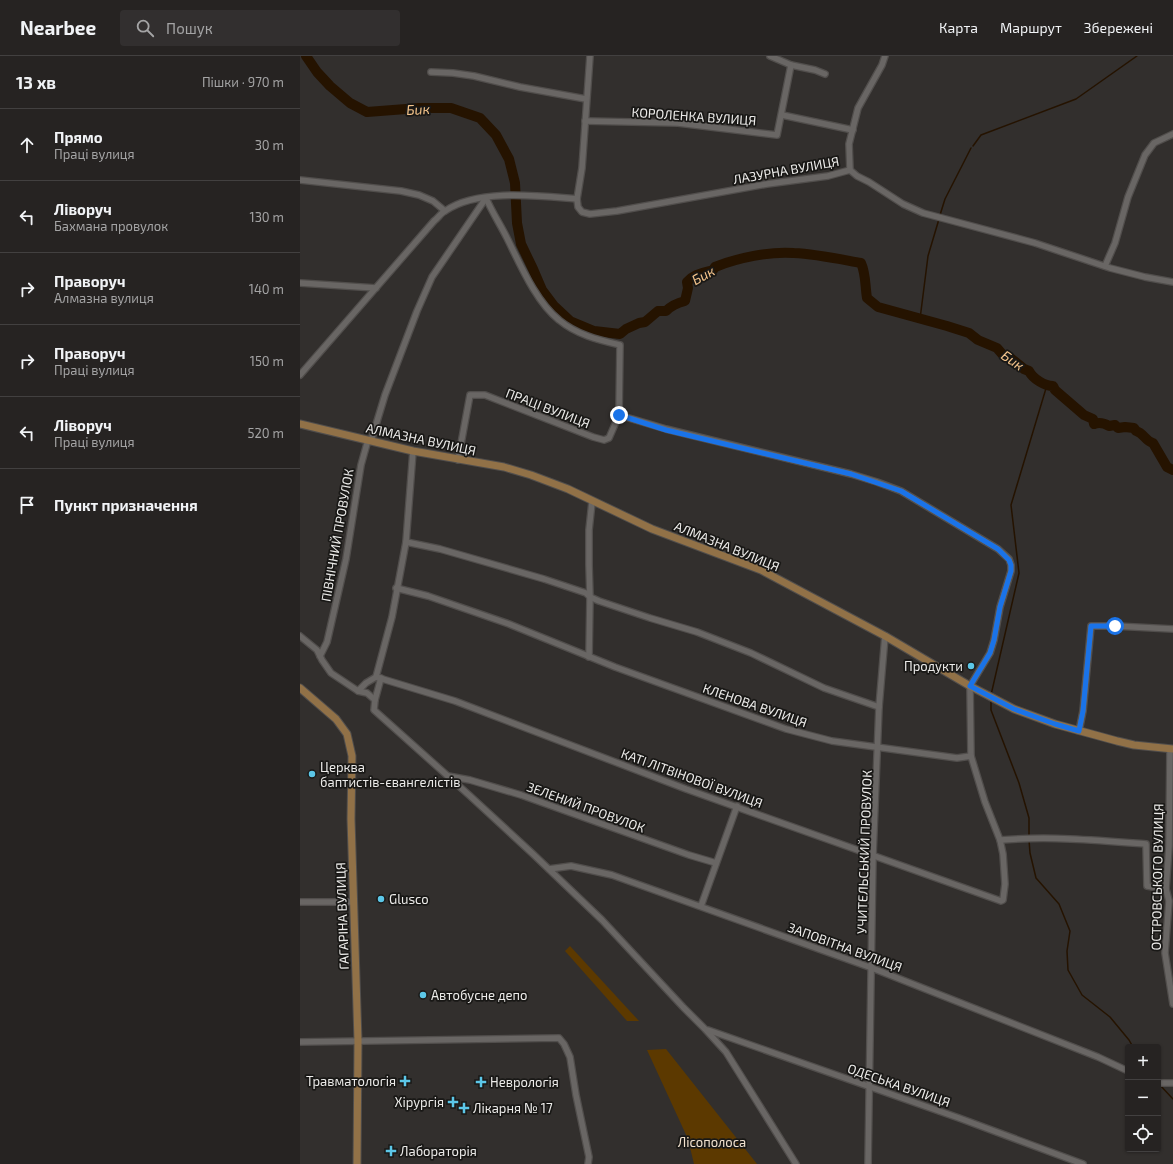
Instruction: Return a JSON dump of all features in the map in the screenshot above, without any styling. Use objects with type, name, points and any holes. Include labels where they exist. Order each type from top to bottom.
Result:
[{"type":"main road","name":"АЛМАЗНА ВУЛИЦЯ","points":[[300,424],[413,451],[504,467],[531,475],[568,489],[592,502],[652,529],[761,570],[885,636],[984,694],[1014,709],[1055,724],[1134,745],[1172,749]]},
{"type":"main road","name":"ГАГАРІНА ВУЛИЦЯ","points":[[300,688],[336,719],[347,734],[352,756],[351,819],[358,1041],[358,1164]]},
{"type":"street","points":[[300,374],[445,211],[476,199],[505,195],[529,195],[577,199],[582,168],[590,56]]},
{"type":"street","points":[[770,56],[791,65],[815,70],[825,74]]},
{"type":"street","points":[[850,170],[848,144],[858,108],[882,65],[885,56]]},
{"type":"street","points":[[791,65],[782,115],[852,130]]},
{"type":"street","points":[[431,72],[474,76],[586,99]]},
{"type":"street","name":"КОРОЛЕНКА ВУЛИЦЯ","points":[[585,121],[678,123],[777,135],[782,115]]},
{"type":"street","points":[[1105,266],[1115,243],[1128,197],[1145,155],[1154,143],[1173,134]]},
{"type":"street","name":"ЛАЗУРНА ВУЛИЦЯ","points":[[577,199],[578,207],[582,212],[590,214],[617,211],[767,184],[828,176],[850,170],[857,176],[903,204],[923,213],[1034,243],[1105,266],[1145,277],[1173,282]]},
{"type":"street","points":[[300,180],[419,195],[432,201],[445,211]]},
{"type":"street","points":[[486,198],[493,215],[532,287],[558,320],[591,338],[620,346],[619,415],[666,430],[851,474],[877,482],[901,491],[998,549],[1009,560],[1011,571],[1000,607],[990,653],[970,686],[971,756],[985,802],[1000,840],[1023,838],[1073,838],[1146,844],[1147,886],[1166,889]]},
{"type":"street","name":"ПІВНІЧНИЙ ПРОВУЛОК","points":[[320,656],[327,642],[346,559],[360,465],[385,395],[417,311],[432,277],[486,198]]},
{"type":"street","points":[[300,283],[376,288]]},
{"type":"street","name":"ПРАЦІ ВУЛИЦЯ","points":[[458,460],[470,395],[485,395],[568,428],[604,440],[609,438],[619,415]]},
{"type":"street","points":[[413,451],[406,542],[396,588],[392,617],[378,678],[374,710],[469,795],[602,920],[705,1029],[726,1052],[796,1164]]},
{"type":"street","points":[[589,657],[589,530],[592,502]]},
{"type":"street","points":[[406,542],[440,549],[544,579],[650,618],[697,632],[751,653],[824,688],[879,707]]},
{"type":"street","name":"КЛЕНОВА ВУЛИЦЯ","points":[[396,588],[428,596],[501,622],[589,657],[786,729],[832,741],[957,758],[971,756]]},
{"type":"street","points":[[1079,731],[1083,711],[1091,626],[1173,629]]},
{"type":"street","points":[[300,636],[316,650],[331,672],[358,691],[367,693],[375,700]]},
{"type":"street","name":"УЧИТЕЛЬСЬКИЙ ПРОВУЛОК","points":[[868,1164],[873,855],[879,707],[885,636]]},
{"type":"street","points":[[358,691],[366,683],[378,678]]},
{"type":"street","name":"КАТІ ЛІТВІНОВОЇ ВУЛИЦЯ","points":[[378,678],[455,701],[686,788],[1001,901],[1003,900],[1005,872],[1000,840]]},
{"type":"street","name":"ОСТРОВСЬКОГО ВУЛИЦЯ","points":[[1172,749],[1171,847],[1166,889],[1171,901],[1165,953],[1171,967],[1173,1004]]},
{"type":"street","name":"ЗЕЛЕНИЙ ПРОВУЛОК","points":[[448,776],[470,780],[521,795],[716,863]]},
{"type":"street","points":[[700,906],[737,806]]},
{"type":"street","name":"ЗАПОВІТНА ВУЛИЦЯ","points":[[549,869],[572,866],[612,875],[872,968],[1078,1048],[1125,1070]]},
{"type":"street","points":[[300,902],[354,902]]},
{"type":"street","name":"ОДЕСЬКА ВУЛИЦЯ","points":[[705,1029],[869,1086],[1084,1164]]},
{"type":"street","points":[[300,1042],[559,1038],[564,1044],[570,1057],[589,1157],[588,1164]]},
{"type":"street","points":[[1161,1083],[1173,1083]]},
{"type":"green space","points":[[570,946],[639,1021],[627,1021],[565,951]]},
{"type":"green space","name":"Лісополоса","points":[[666,1049],[757,1164],[694,1164],[688,1139],[647,1050]]},
{"type":"waterway","name":"Бик","points":[[306,56],[317,72],[330,86],[350,103],[367,112],[419,108],[451,108],[480,118],[496,135],[509,159],[515,183],[517,223],[521,244],[542,290],[554,306],[570,321],[594,331],[620,334],[626,329],[645,322],[658,311],[666,311],[675,304],[685,301],[688,288],[687,282],[693,277],[713,270],[715,267],[743,258],[775,253],[794,253],[861,263],[865,276],[867,298],[878,307],[969,333],[978,340],[997,348],[1003,355],[1008,356],[1024,369],[1029,371],[1033,377],[1040,382],[1053,386],[1055,390],[1084,415],[1093,419],[1094,424],[1102,423],[1109,426],[1115,425],[1118,428],[1134,428],[1148,441],[1153,443],[1167,467],[1173,470]]},
{"type":"waterway","points":[[973,146],[981,135],[1076,99],[1137,56]]},
{"type":"waterway","points":[[940,215],[945,199],[971,148]]},
{"type":"waterway","points":[[920,319],[928,256],[939,219]]},
{"type":"waterway","points":[[991,695],[1019,573],[1011,505],[1047,385]]},
{"type":"waterway","points":[[991,701],[991,710],[1019,783],[1029,818],[1029,836]]},
{"type":"waterway","points":[[1029,840],[1030,853],[1036,878],[1059,904],[1070,931],[1067,951],[1068,970],[1082,995],[1110,1017],[1131,1044]]},
{"type":"waterway","points":[[1161,1086],[1173,1099]]},
{"type":"place","name":"Продукти","points":[[971,666]]},
{"type":"place","name":"Церква баптистів-євангелістів","points":[[312,774]]},
{"type":"place","name":"Glusco","points":[[381,899]]},
{"type":"place","name":"Автобусне депо","points":[[423,995]]},
{"type":"place","name":"Травматологія","points":[[405,1081]]},
{"type":"place","name":"Неврологія","points":[[481,1082]]},
{"type":"place","name":"Хірургія","points":[[453,1102]]},
{"type":"place","name":"Лікарня № 17","points":[[464,1108]]},
{"type":"place","name":"Лабораторія","points":[[391,1151]]},
{"type":"route","points":[[619,415],[666,430],[851,474],[877,482],[901,491],[998,549],[1009,560],[1011,565],[1010,579],[1000,607],[990,653],[970,686],[1014,709],[1079,731],[1083,711],[1091,626],[1115,626]]}]
